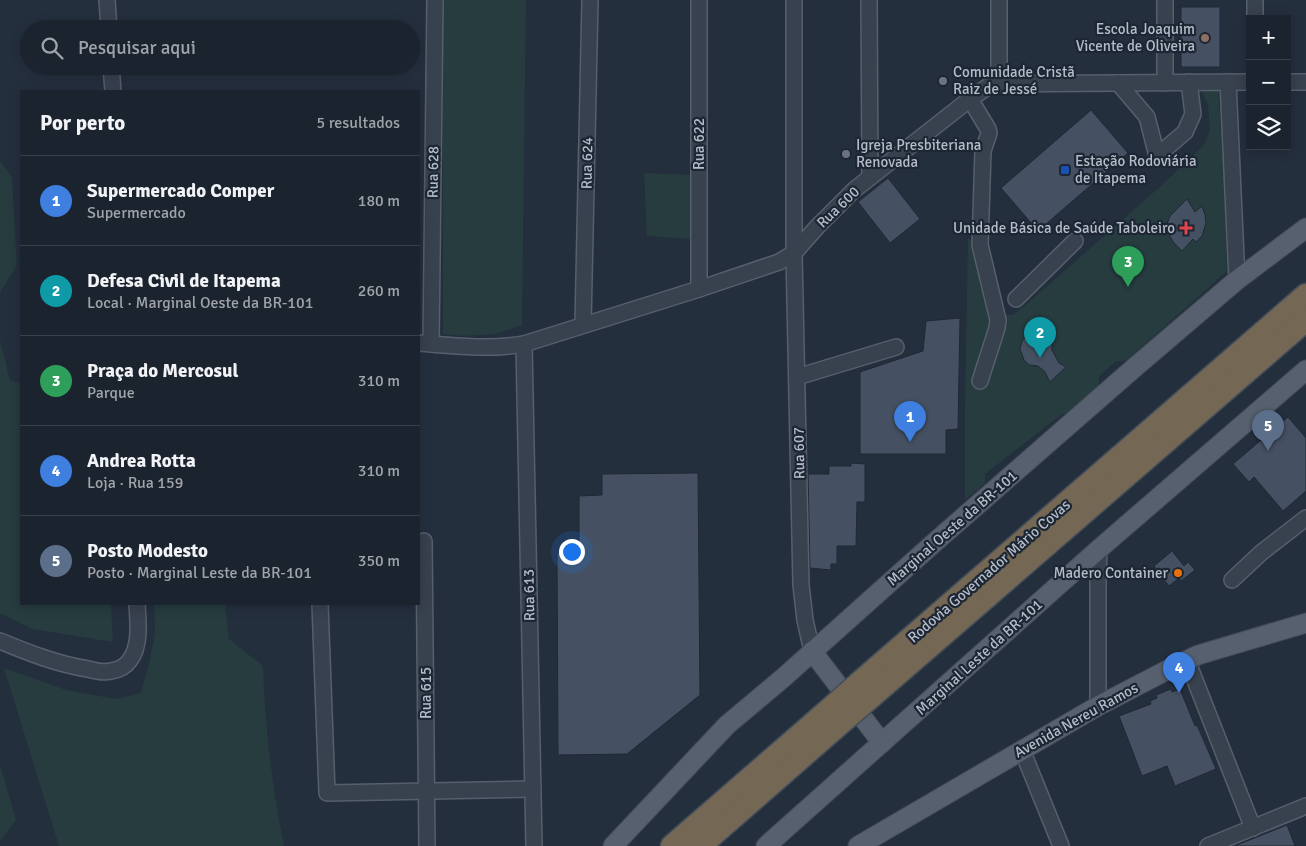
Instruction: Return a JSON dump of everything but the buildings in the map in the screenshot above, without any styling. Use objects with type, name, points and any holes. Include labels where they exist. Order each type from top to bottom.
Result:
[{"type":"highway","name":"Rodovia Governador Mário Covas","points":[[700,846],[830,721],[1306,295]]},
{"type":"highway","name":"Rodovia Governador Mário Covas","points":[[865,690],[1306,320]]},
{"type":"highway","name":"Rodovia Governador Mário Covas","points":[[672,846],[830,721]]},
{"type":"main road","name":"Marginal Oeste da BR-101","points":[[613,846],[727,726],[1081,414],[1237,280],[1306,228]]},
{"type":"main road","name":"Marginal Leste da BR-101","points":[[766,846],[1099,549],[1306,370]]},
{"type":"main road","name":"Avenida Nereu Ramos","points":[[858,846],[1098,706],[1187,660],[1198,655],[1306,623]]},
{"type":"main road","points":[[812,651],[882,743]]},
{"type":"street","points":[[107,0],[108,20]]},
{"type":"street","name":"Rua 628","points":[[425,343],[425,268],[435,0]]},
{"type":"street","name":"Rua 624","points":[[584,325],[590,0]]},
{"type":"street","name":"Rua 622","points":[[699,0],[699,289]]},
{"type":"street","name":"Rua 607","points":[[794,0],[794,253],[801,585],[804,620],[812,651]]},
{"type":"street","points":[[869,0],[870,177]]},
{"type":"street","points":[[999,0],[999,84]]},
{"type":"street","points":[[1165,83],[1166,0]]},
{"type":"street","points":[[1255,0],[1255,15]]},
{"type":"street","points":[[112,75],[113,90]]},
{"type":"street","points":[[1118,83],[1147,117],[1157,156],[1185,132],[1193,114],[1189,82]]},
{"type":"street","points":[[1228,82],[1237,280]]},
{"type":"street","name":"Rua 600","points":[[425,343],[487,348],[524,344],[778,262],[794,253],[843,200],[870,177],[989,86],[999,84],[1246,82]]},
{"type":"street","points":[[1291,82],[1306,82]]},
{"type":"street","points":[[970,99],[989,133],[983,151],[980,245],[998,320],[980,381]]},
{"type":"street","points":[[1016,299],[1075,241]]},
{"type":"street","name":"Rua 613","points":[[524,344],[534,846]]},
{"type":"street","points":[[797,377],[896,348]]},
{"type":"street","points":[[1232,580],[1262,552],[1306,518]]},
{"type":"street","name":"Rua 615","points":[[424,541],[427,846]]},
{"type":"street","points":[[1098,706],[1099,549]]},
{"type":"street","points":[[0,641],[68,666],[108,672],[124,667],[132,659],[137,645],[137,605]]},
{"type":"street","points":[[320,605],[327,793],[533,789]]},
{"type":"street","points":[[1187,660],[1253,828]]},
{"type":"street","points":[[1022,750],[1061,846]]},
{"type":"street","points":[[1208,846],[1306,806]]},
{"type":"green space","points":[[443,0],[526,0],[522,325],[495,334],[464,336],[443,334]]},
{"type":"green space","points":[[1218,89],[1224,174],[1227,271],[1127,360],[1115,362],[1099,376],[1099,388],[1069,413],[1062,414],[985,474],[985,483],[965,500],[968,238],[980,250],[997,315],[1013,315],[1162,185],[1204,145],[1210,130],[1208,105],[1201,90]]},
{"type":"green space","points":[[0,161],[12,177],[17,265],[0,292]]},
{"type":"green space","points":[[644,173],[693,175],[693,239],[647,236]]},
{"type":"green space","points":[[0,341],[10,380],[20,384],[20,605],[111,605],[113,642],[33,629],[0,613]]},
{"type":"green space","points":[[154,605],[225,605],[229,639],[263,666],[270,756],[284,846],[59,846],[4,668],[66,690],[116,699],[141,693],[155,632]]},
{"type":"green space","points":[[0,765],[16,820],[0,841]]},
{"type":"place","name":"Escola Joaquim Vicente de Oliveira","points":[[1205,38]]},
{"type":"place","name":"Comunidade Cristã Raiz de Jessé","points":[[943,81]]},
{"type":"place","name":"Igreja Presbiteriana Renovada","points":[[846,154]]},
{"type":"place","name":"Estação Rodoviária de Itapema","points":[[1065,170]]},
{"type":"place","name":"Unidade Básica de Saúde Taboleiro","points":[[1186,228]]},
{"type":"place","name":"Praça do Mercosul","points":[[1128,287]]},
{"type":"place","name":"Defesa Civil de Itapema","points":[[1040,358]]},
{"type":"place","name":"Supermercado Comper","points":[[910,442]]},
{"type":"place","name":"Posto Modesto","points":[[1268,451]]},
{"type":"place","name":"Madero Container","points":[[1178,573]]},
{"type":"place","name":"Andrea Rotta","points":[[1179,693]]}]
